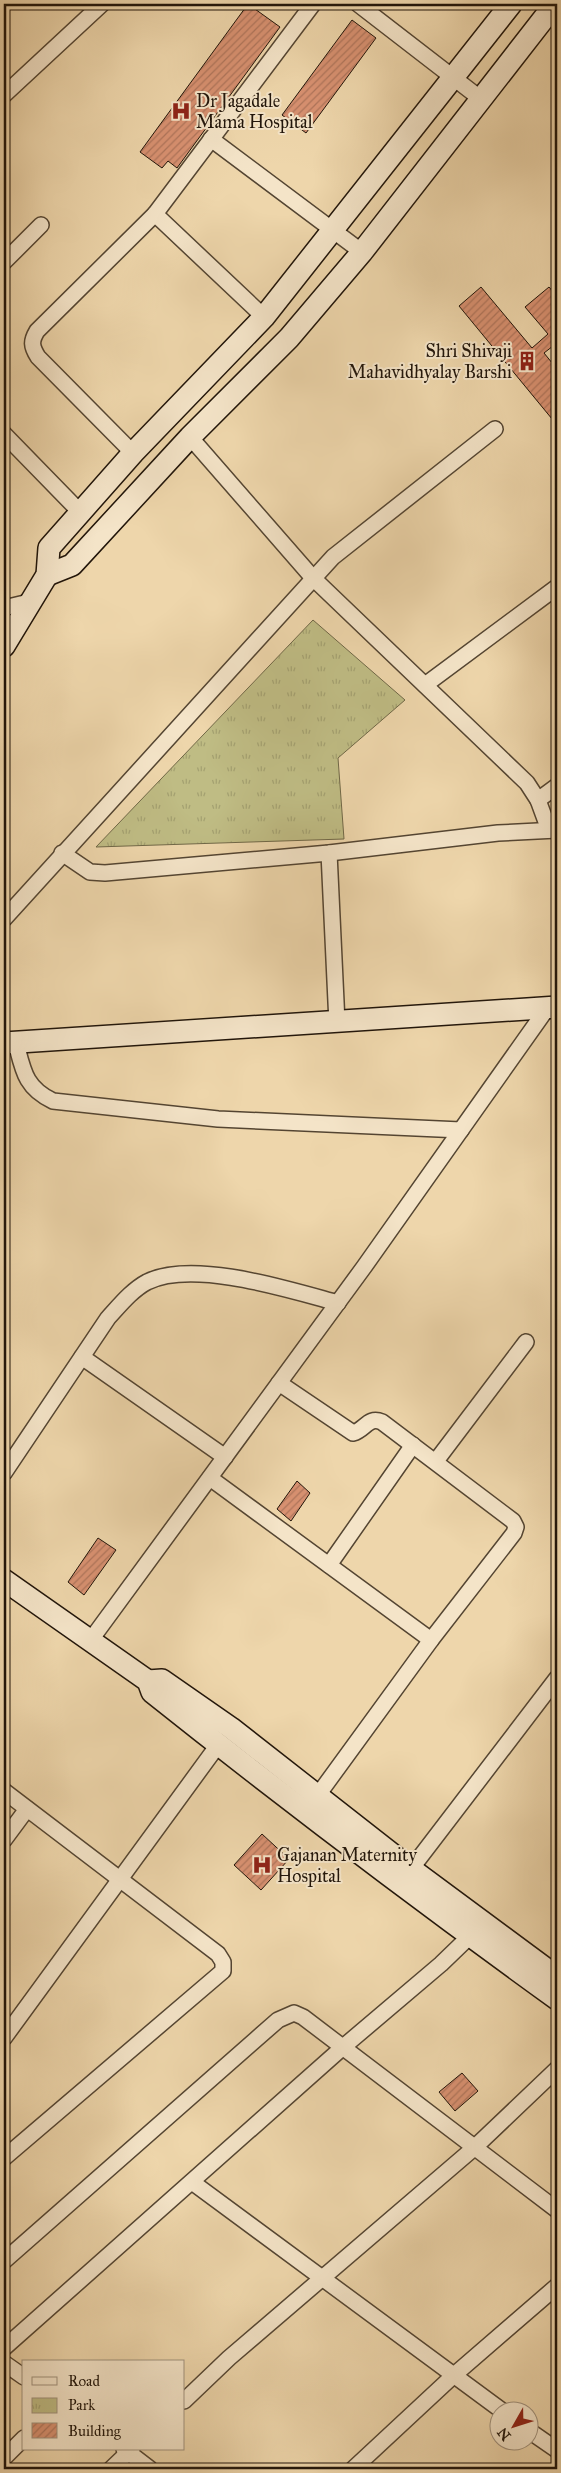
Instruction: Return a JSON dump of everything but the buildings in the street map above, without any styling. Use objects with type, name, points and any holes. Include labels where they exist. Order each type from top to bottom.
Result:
[{"type":"street","points":[[4,95],[102,4]]},
{"type":"street","points":[[133,454],[38,357],[32,349],[32,341],[37,331],[155,214],[313,4]]},
{"type":"street","points":[[358,4],[481,99]]},
{"type":"street","points":[[4,646],[47,575],[49,548],[133,454],[264,317],[452,76],[511,4]]},
{"type":"street","points":[[47,575],[72,565],[190,437],[289,338],[362,252],[555,4]]},
{"type":"street","points":[[211,139],[362,252]]},
{"type":"street","points":[[155,214],[264,317]]},
{"type":"street","points":[[4,262],[41,225]]},
{"type":"street","points":[[4,919],[313,578],[339,552],[495,429]]},
{"type":"street","points":[[4,434],[81,513]]},
{"type":"street","points":[[62,853],[90,872],[105,873],[329,853],[498,833],[553,830],[527,783],[313,578],[190,437]]},
{"type":"street","points":[[425,685],[557,587]]},
{"type":"street","points":[[4,608],[29,602]]},
{"type":"street","points":[[538,800],[557,786]]},
{"type":"street","points":[[329,853],[337,1023]]},
{"type":"street","points":[[461,1130],[218,1119],[53,1101],[40,1095],[30,1084],[10,1043],[337,1023],[553,1007]]},
{"type":"street","points":[[90,1641],[338,1303],[461,1130],[553,1007]]},
{"type":"street","points":[[4,1473],[108,1318],[126,1298],[147,1282],[170,1275],[207,1275],[266,1283],[338,1303]]},
{"type":"street","points":[[436,1461],[526,1342]]},
{"type":"street","points":[[82,1357],[225,1457]]},
{"type":"street","points":[[279,1383],[353,1433],[371,1420],[376,1419],[436,1461],[513,1521],[516,1526],[514,1533],[432,1640],[318,1795]]},
{"type":"street","points":[[329,1565],[413,1445]]},
{"type":"street","points":[[210,1478],[432,1640]]},
{"type":"street","points":[[4,1580],[148,1681],[152,1692],[218,1745],[470,1936],[557,1998]]},
{"type":"street","points":[[410,1870],[557,1678]]},
{"type":"street","points":[[148,1681],[162,1680],[231,1728],[318,1795],[410,1870],[557,1977]]},
{"type":"street","points":[[4,2038],[218,1745]]},
{"type":"street","points":[[4,1791],[218,1954],[223,1962],[223,1971],[4,2158]]},
{"type":"street","points":[[4,1840],[27,1809]]},
{"type":"street","points":[[4,2348],[342,2048],[441,1964],[470,1936]]},
{"type":"street","points":[[4,2261],[286,2015],[294,2013],[303,2017],[557,2210]]},
{"type":"street","points":[[185,2400],[229,2358],[474,2148],[557,2069]]},
{"type":"street","points":[[192,2182],[488,2401]]},
{"type":"street","points":[[353,2469],[453,2376],[557,2286]]},
{"type":"street","points":[[4,2362],[22,2376]]},
{"type":"street","points":[[538,2437],[557,2450]]},
{"type":"street","points":[[4,2458],[22,2440]]},
{"type":"street","points":[[111,2469],[128,2450],[150,2469]]},
{"type":"green space","points":[[313,620],[405,700],[338,758],[344,839],[96,847]]},
{"type":"place","name":"Dr Jagadale Mama Hospital","points":[[181,111]]},
{"type":"place","name":"Shri Shivaji Mahavidhyalay Barshi","points":[[527,361]]},
{"type":"place","name":"Gajanan Maternity Hospital","points":[[262,1865]]}]
